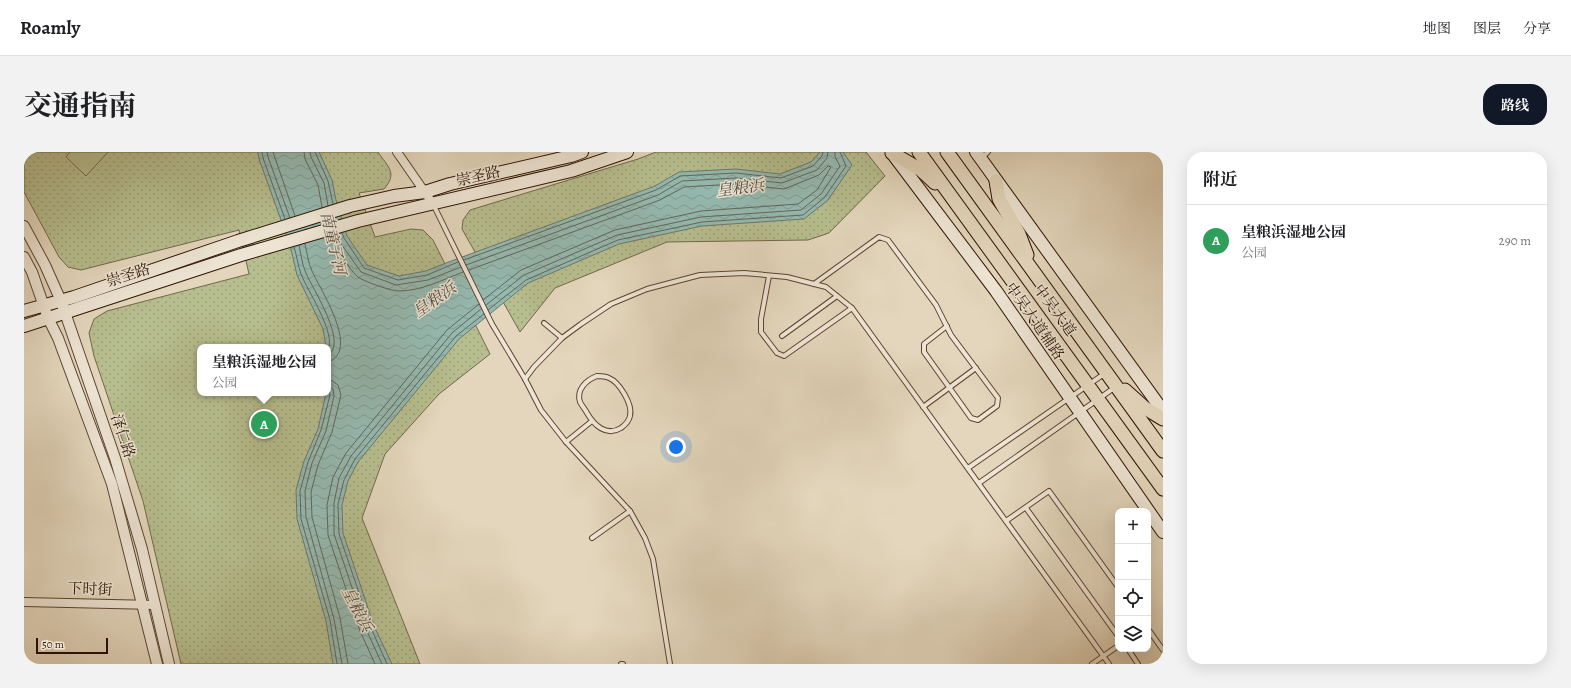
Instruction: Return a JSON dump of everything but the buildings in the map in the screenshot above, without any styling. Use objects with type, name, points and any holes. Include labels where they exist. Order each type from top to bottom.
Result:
[{"type":"main road","name":"崇圣路","points":[[24,311],[61,301],[238,241],[350,206],[394,196],[425,192],[450,184],[571,156],[582,152]]},
{"type":"main road","name":"崇圣路","points":[[24,326],[241,255],[358,220],[433,204],[457,197],[571,171],[627,152]]},
{"type":"main road","name":"中吴大道","points":[[919,152],[1099,398],[1163,489]]},
{"type":"main road","name":"中吴大道","points":[[947,152],[1163,451]]},
{"type":"main road","points":[[892,153],[921,170],[953,200]]},
{"type":"main road","name":"中吴大道辅路","points":[[892,153],[996,292],[1163,532]]},
{"type":"main road","points":[[981,154],[996,180],[1163,412]]},
{"type":"main road","points":[[996,180],[999,200],[1019,234],[1034,271]]},
{"type":"main road","points":[[1106,372],[1145,408],[1163,419]]},
{"type":"street","points":[[397,152],[433,204]]},
{"type":"street","name":"泽仁路","points":[[24,226],[45,265],[61,301],[115,458],[142,549],[169,664]]},
{"type":"street","name":"泽仁路","points":[[24,257],[32,272],[48,318],[58,338],[112,484],[157,664]]},
{"type":"street","name":"下时街","points":[[24,602],[155,605]]},
{"type":"lane","points":[[433,204],[492,324],[526,379],[541,410],[566,442],[630,511],[645,538],[653,559],[670,664]]},
{"type":"lane","points":[[814,284],[879,237],[888,240],[936,305],[947,326],[951,335],[998,398],[996,406],[978,420],[971,418],[924,352],[924,344],[947,326]]},
{"type":"lane","points":[[526,379],[534,367],[562,338],[611,304],[647,289],[700,275],[744,273],[787,277],[826,287],[852,308],[1109,664]]},
{"type":"lane","points":[[769,276],[761,319],[761,332],[777,353],[784,356],[852,308]]},
{"type":"lane","points":[[782,336],[837,296]]},
{"type":"lane","points":[[544,323],[562,338]]},
{"type":"lane","points":[[923,407],[976,368]]},
{"type":"lane","points":[[968,468],[1106,372]]},
{"type":"lane","points":[[603,376],[610,378],[615,382],[628,400],[631,407],[628,421],[623,427],[610,431],[603,430],[596,426],[592,421],[580,401],[582,388],[590,378],[603,376]]},
{"type":"lane","points":[[979,483],[1116,386]]},
{"type":"lane","points":[[566,442],[592,421]]},
{"type":"lane","points":[[1006,521],[1049,491],[1115,583]]},
{"type":"lane","points":[[1026,508],[1115,632]]},
{"type":"lane","points":[[592,538],[630,511]]},
{"type":"lane","points":[[1151,633],[1163,650]]},
{"type":"lane","points":[[1092,664],[1115,648]]},
{"type":"lane","points":[[1130,652],[1138,664]]},
{"type":"green space","points":[[24,152],[378,152],[390,170],[390,179],[384,189],[359,193],[375,237],[411,229],[423,230],[433,240],[490,354],[439,394],[385,454],[362,518],[420,664],[181,664],[143,501],[94,356],[89,333],[94,319],[107,311],[249,274],[239,230],[81,270],[68,267],[59,257],[24,192]]},
{"type":"green space","points":[[70,152],[108,152],[86,176],[66,157]]},
{"type":"green space","points":[[656,152],[866,152],[885,176],[829,233],[808,240],[667,242],[555,288],[520,332],[462,229],[463,220],[470,210],[638,159]]},
{"type":"water","points":[[258,152],[319,152],[332,180],[336,200],[347,236],[367,265],[399,276],[426,271],[655,186],[679,172],[736,169],[780,174],[811,162],[820,152],[843,152],[852,165],[828,200],[804,219],[702,226],[619,244],[528,283],[459,339],[358,462],[348,481],[342,505],[343,533],[374,626],[392,664],[333,664],[326,621],[297,519],[296,490],[304,461],[318,429],[325,396],[331,396],[331,344],[326,344],[323,329],[297,275],[290,245],[259,159]]},
{"type":"place","name":"皇粮浜湿地公园","points":[[264,424]]},
{"type":"water label","name":"皇粮浜","points":[[740,187]]},
{"type":"water label","name":"南童子河","points":[[334,243]]},
{"type":"water label","name":"皇粮浜","points":[[434,299]]},
{"type":"water label","name":"皇粮浜","points":[[358,609]]}]
